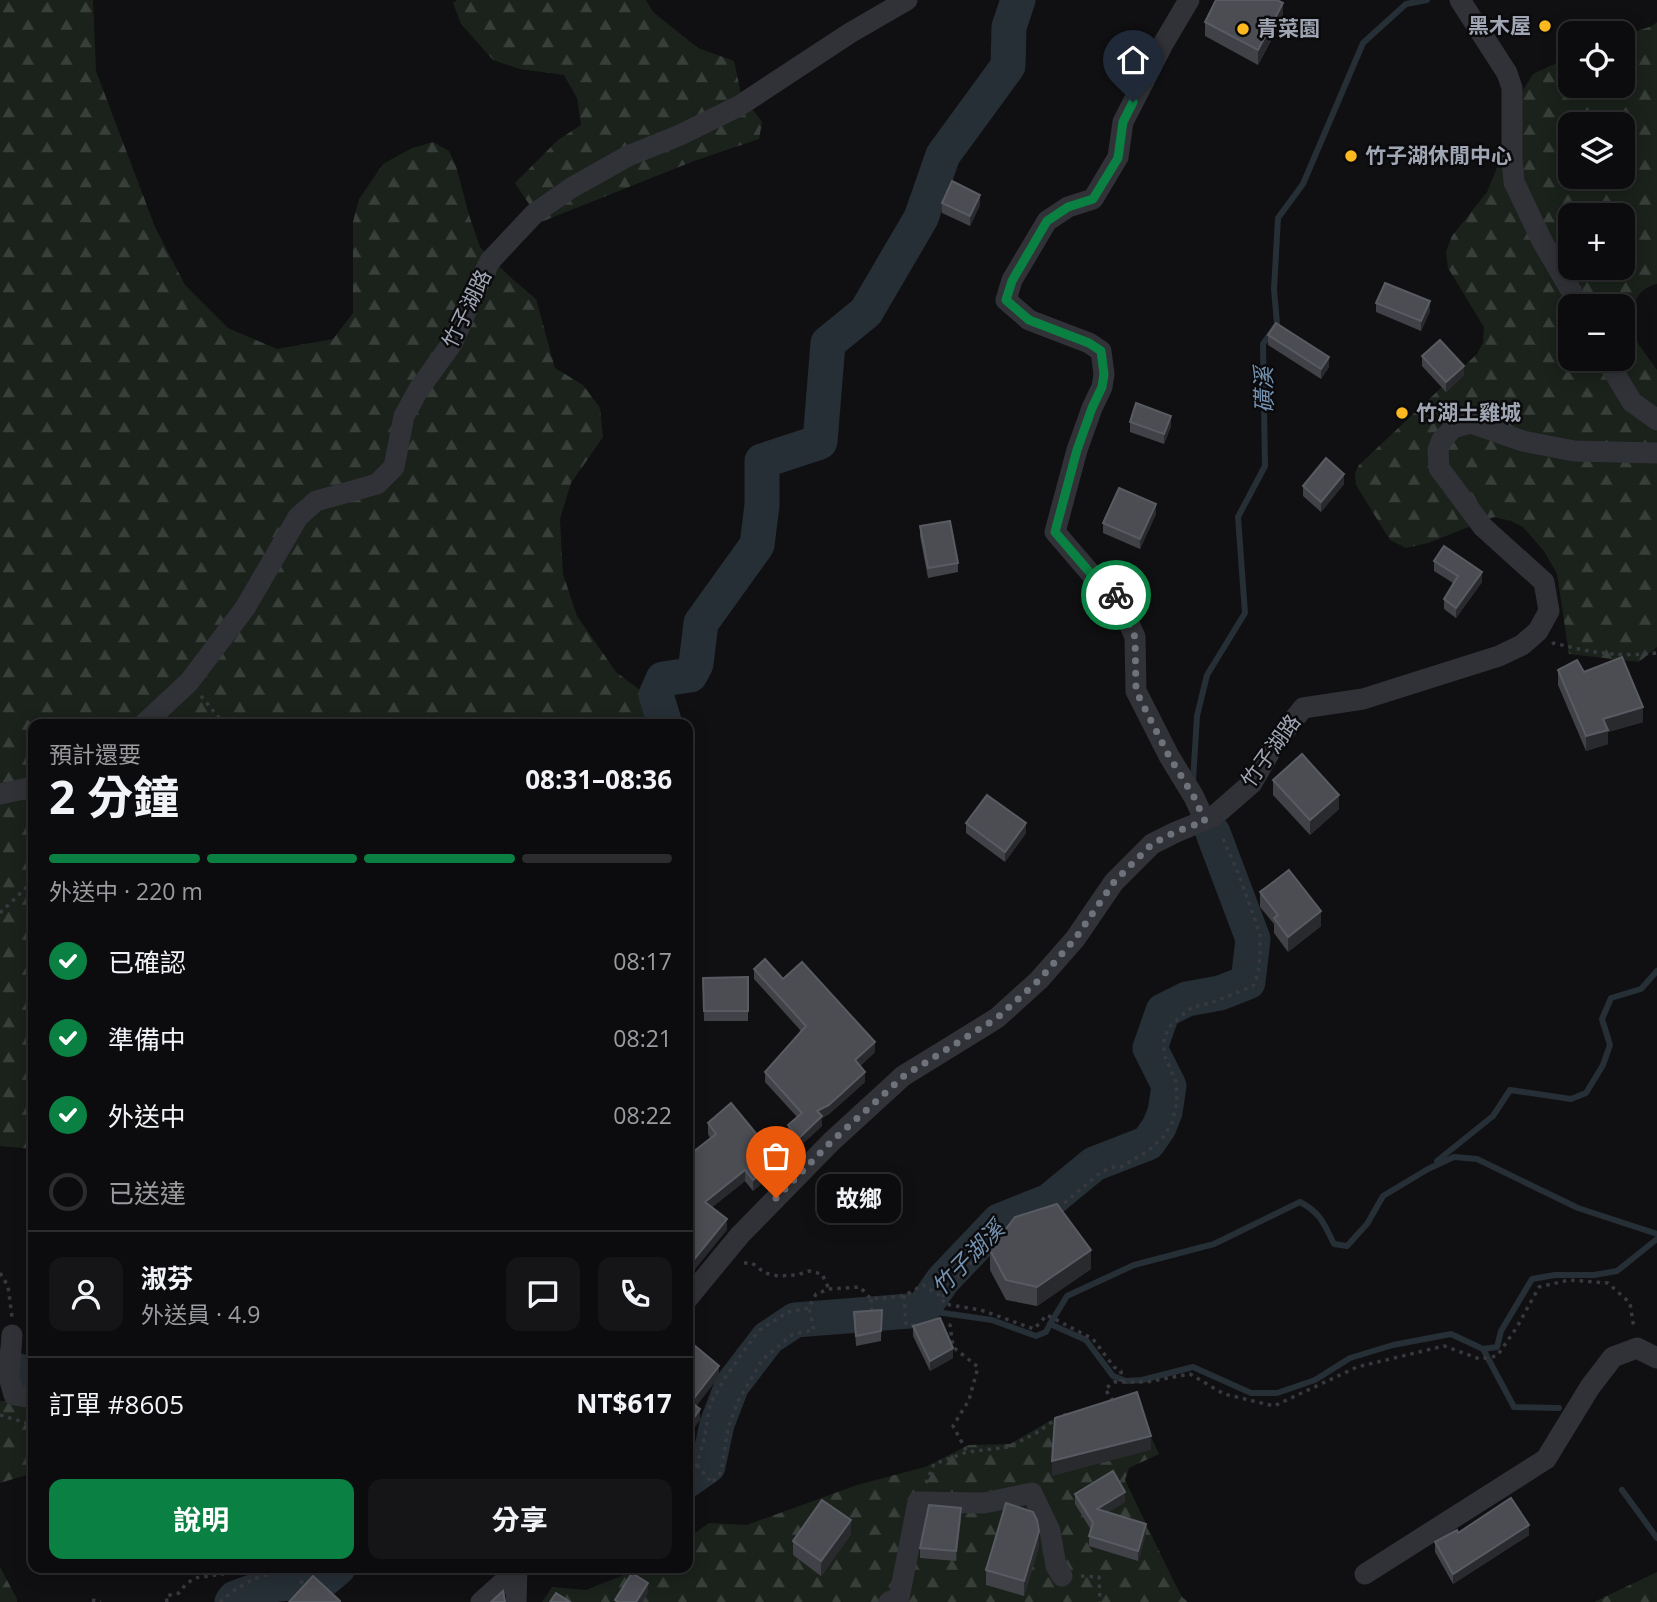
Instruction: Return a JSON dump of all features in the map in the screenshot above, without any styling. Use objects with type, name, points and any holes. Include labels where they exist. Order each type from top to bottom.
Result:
[{"type":"street","name":"竹子湖路","points":[[149,719],[189,682],[245,608],[298,517],[316,501],[377,484],[394,467],[404,416],[419,389],[453,342],[490,261],[535,213],[571,188],[628,156],[680,135],[739,106],[850,33],[906,0]]},
{"type":"street","points":[[1189,0],[1123,122],[1118,158],[1093,199],[1068,207],[1047,221],[1012,281],[1006,300],[1029,320],[1089,343],[1101,351],[1104,374],[1102,387],[1077,450],[1055,532],[1092,575],[1114,589],[1135,637],[1136,691],[1169,756],[1209,819]]},
{"type":"street","points":[[1460,0],[1507,74],[1512,88],[1514,182],[1542,241],[1573,294]]},
{"type":"street","points":[[1613,371],[1632,402],[1657,420]]},
{"type":"street","name":"竹子湖路","points":[[693,1292],[740,1235],[831,1142],[904,1076],[997,1018],[1039,980],[1075,939],[1114,882],[1152,844],[1209,819],[1252,783],[1275,743],[1303,708],[1363,699],[1499,656],[1522,645],[1538,631],[1549,611],[1544,582],[1483,527],[1438,467],[1438,450],[1442,440],[1453,428],[1471,424],[1523,441],[1574,451],[1657,453]]},
{"type":"street","points":[[0,794],[28,788]]},
{"type":"street","points":[[12,1335],[10,1367],[14,1395],[28,1397]]},
{"type":"street","points":[[1365,1574],[1546,1459],[1590,1387],[1613,1357],[1637,1348],[1657,1358]]},
{"type":"street","points":[[889,1602],[899,1598],[918,1502],[984,1503],[1032,1493],[1050,1531],[1056,1566],[1062,1576]]},
{"type":"street","points":[[481,1602],[513,1573]]},
{"type":"street","points":[[516,1602],[517,1573]]},
{"type":"path","points":[[1522,645],[1538,653],[1554,643],[1591,653],[1630,656],[1657,653]]},
{"type":"path","points":[[189,682],[220,719]]},
{"type":"path","points":[[1050,1210],[1062,1205],[1101,1172],[1121,1167],[1138,1158],[1163,1137],[1172,1123],[1177,1102],[1175,1082],[1164,1054],[1164,1038],[1171,1025],[1192,1007],[1211,1003],[1253,986],[1258,974],[1260,934],[1239,875],[1209,819]]},
{"type":"path","points":[[0,914],[28,886]]},
{"type":"path","points":[[942,1297],[978,1254],[1003,1230],[1015,1225]]},
{"type":"path","points":[[719,1260],[752,1263],[765,1273],[778,1276],[809,1271],[822,1274],[830,1289]]},
{"type":"path","points":[[0,1273],[8,1286],[12,1335]]},
{"type":"path","points":[[1115,1404],[1105,1390],[1114,1382],[1121,1381],[1147,1382],[1190,1374],[1224,1394],[1274,1406],[1357,1367],[1444,1346],[1480,1359],[1497,1356],[1539,1287],[1569,1280],[1608,1283],[1630,1303],[1637,1348]]},
{"type":"path","points":[[871,1299],[904,1296],[923,1284],[942,1297],[944,1304],[981,1310],[1034,1329],[1047,1315],[1093,1339],[1114,1367],[1121,1371],[1121,1381]]},
{"type":"path","points":[[696,1465],[712,1483],[722,1472],[728,1429],[737,1403],[762,1360],[793,1334],[814,1330],[809,1308],[816,1294],[830,1289],[860,1287],[871,1299],[873,1320]]},
{"type":"path","points":[[904,1296],[906,1325],[928,1325]]},
{"type":"path","points":[[693,1467],[696,1465],[705,1435],[710,1404],[758,1331],[788,1312],[809,1308]]},
{"type":"path","points":[[939,1325],[950,1325],[953,1348],[978,1367],[969,1401],[953,1426],[967,1452]]},
{"type":"path","points":[[0,1415],[28,1423]]},
{"type":"path","points":[[918,1502],[934,1464],[967,1452],[1009,1447],[1037,1433],[1062,1415],[1074,1415]]},
{"type":"path","points":[[167,1602],[166,1596],[179,1593],[195,1578],[224,1573]]},
{"type":"path","points":[[219,1602],[240,1586],[275,1573]]},
{"type":"path","points":[[301,1573],[303,1595]]},
{"type":"path","points":[[1062,1576],[1099,1577],[1100,1602]]},
{"type":"path","points":[[92,1600],[101,1602]]},
{"type":"green space","points":[[0,0],[93,0],[96,71],[155,227],[185,285],[228,328],[277,349],[333,339],[353,313],[353,222],[359,199],[383,164],[412,148],[433,142],[449,151],[480,247],[536,299],[555,368],[583,385],[600,408],[603,437],[571,483],[560,519],[563,574],[577,616],[616,672],[644,693],[656,719],[28,719],[28,1149],[0,1146]]},
{"type":"green space","points":[[457,0],[646,0],[653,12],[698,48],[734,61],[741,94],[762,122],[759,139],[694,161],[541,222],[515,183],[558,140],[581,125],[577,98],[564,75],[520,69],[493,60],[461,24],[453,3]]},
{"type":"green space","points":[[1657,22],[1657,284],[1640,293],[1635,303],[1635,294],[1558,294],[1558,371],[1635,371],[1635,336],[1657,370],[1657,647],[1639,662],[1569,654],[1557,574],[1544,551],[1523,527],[1494,517],[1428,543],[1406,548],[1390,540],[1356,485],[1355,473],[1359,465],[1477,354],[1483,343],[1484,327],[1448,268],[1446,252],[1452,236],[1487,192],[1502,156],[1502,125],[1533,74],[1558,63],[1558,98],[1635,98],[1635,32]]},
{"type":"green space","points":[[28,1398],[28,1475],[0,1483],[0,1401]]},
{"type":"green space","points":[[1134,1401],[1159,1454],[1129,1468],[1125,1480],[1173,1580],[1182,1597],[1188,1602],[542,1602],[552,1587],[586,1590],[628,1573],[693,1573],[693,1534],[709,1523],[747,1525],[857,1485],[925,1467],[969,1445],[1010,1444],[1051,1420],[1086,1416]]},
{"type":"green space","points":[[0,1567],[17,1599],[17,1602],[0,1602]]},
{"type":"green space","points":[[1657,1572],[1657,1602],[1594,1602]]},
{"type":"building","name":"青菜園","points":[[1216,0],[1277,0],[1283,3],[1258,50],[1205,22]]},
{"type":"building","points":[[952,181],[980,195],[970,216],[942,203]]},
{"type":"building","points":[[1385,283],[1430,301],[1421,321],[1376,303]]},
{"type":"building","points":[[1276,323],[1329,357],[1321,369],[1268,335]]},
{"type":"building","points":[[1440,340],[1464,366],[1446,382],[1422,356]]},
{"type":"building","points":[[1136,403],[1171,416],[1164,434],[1130,422]]},
{"type":"building","points":[[1326,458],[1344,474],[1321,502],[1303,486]]},
{"type":"building","points":[[1119,488],[1156,504],[1140,539],[1103,523]]},
{"type":"building","points":[[950,521],[958,563],[928,568],[920,526]]},
{"type":"building","points":[[1444,546],[1482,572],[1456,608],[1444,599],[1458,576],[1434,561]]},
{"type":"building","points":[[1622,657],[1643,707],[1603,719],[1608,730],[1586,736],[1558,670],[1577,660],[1584,672]]},
{"type":"building","points":[[1302,754],[1339,795],[1310,820],[1273,780]]},
{"type":"building","points":[[987,795],[1026,823],[1005,852],[966,823]]},
{"type":"building","points":[[1289,870],[1321,911],[1288,937],[1274,918],[1278,915],[1260,892]]},
{"type":"building","points":[[765,959],[783,979],[802,962],[875,1042],[855,1060],[865,1072],[829,1105],[817,1111],[822,1116],[799,1138],[788,1125],[802,1113],[765,1072],[806,1026],[754,969]]},
{"type":"building","points":[[748,977],[748,1011],[704,1011],[703,978]]},
{"type":"building","points":[[731,1103],[777,1159],[753,1180],[745,1170],[705,1202],[727,1219],[693,1261],[693,1152],[716,1134],[708,1123]]},
{"type":"building","points":[[1057,1204],[1091,1250],[1037,1287],[1006,1280],[990,1250],[1015,1217]]},
{"type":"building","points":[[882,1310],[881,1331],[856,1336],[854,1312]]},
{"type":"building","points":[[940,1318],[953,1348],[930,1361],[913,1326]]},
{"type":"building","points":[[693,1344],[719,1366],[693,1399]]},
{"type":"building","points":[[1137,1392],[1151,1436],[1052,1461],[1055,1418]]},
{"type":"building","points":[[693,1404],[700,1409],[693,1419]]},
{"type":"building","points":[[1113,1471],[1125,1492],[1097,1509],[1146,1524],[1138,1551],[1089,1536],[1093,1523],[1075,1494]]},
{"type":"building","points":[[1511,1498],[1529,1525],[1453,1574],[1435,1542],[1457,1530],[1458,1533]]},
{"type":"building","points":[[822,1500],[851,1520],[821,1561],[793,1541]]},
{"type":"building","points":[[1006,1503],[1033,1512],[1037,1520],[1039,1531],[1024,1581],[986,1570]]},
{"type":"building","points":[[929,1505],[961,1508],[956,1551],[920,1548]]},
{"type":"building","points":[[632,1573],[648,1583],[636,1602],[618,1602],[615,1600]]},
{"type":"building","points":[[313,1576],[340,1601],[340,1602],[289,1602]]},
{"type":"building","points":[[503,1591],[505,1602],[491,1602]]},
{"type":"building","points":[[556,1593],[570,1602],[550,1602]]},
{"type":"waterway","points":[[663,719],[656,695],[663,679],[690,675],[696,664],[701,623],[757,545],[762,505],[762,461],[820,442],[828,343],[866,312],[921,218],[943,155],[1008,66],[1009,27],[1018,0]]},
{"type":"waterway","name":"磺溪","points":[[1193,781],[1197,716],[1207,675],[1245,613],[1238,517],[1265,466],[1263,344],[1277,324],[1274,289],[1278,218],[1303,184],[1363,43],[1406,4],[1427,0]]},
{"type":"waterway","name":"竹子湖溪","points":[[693,1476],[708,1466],[717,1424],[732,1385],[768,1338],[795,1320],[922,1310],[943,1280],[999,1221],[1049,1201],[1094,1164],[1148,1143],[1165,1112],[1169,1086],[1150,1048],[1163,1011],[1187,999],[1220,993],[1248,982],[1253,939],[1213,833]]},
{"type":"waterway","points":[[1437,1161],[1493,1116],[1510,1090],[1571,1099],[1586,1093],[1603,1065],[1610,1045],[1602,1019],[1611,998],[1641,989],[1657,971]]},
{"type":"waterway","points":[[922,1310],[992,1320],[1036,1336],[1046,1332],[1067,1296],[1134,1265],[1214,1244],[1300,1202],[1317,1215],[1334,1244],[1347,1246],[1367,1224],[1383,1196],[1454,1157],[1477,1159],[1578,1208],[1657,1234]]},
{"type":"waterway","points":[[1483,1349],[1497,1347],[1501,1331],[1532,1279],[1617,1271],[1657,1239]]},
{"type":"waterway","points":[[1050,1324],[1086,1340],[1113,1376],[1126,1381],[1142,1380],[1193,1367],[1251,1393],[1277,1393],[1315,1380],[1350,1358],[1393,1345],[1451,1334],[1483,1349],[1514,1407],[1559,1408]]},
{"type":"waterway","points":[[0,1366],[28,1374]]},
{"type":"waterway","points":[[1622,1490],[1657,1538]]},
{"type":"waterway","name":"竹子湖溪","points":[[232,1602],[235,1598],[272,1585],[325,1579],[332,1573]]},
{"type":"way so far","points":[[776,1198],[831,1142],[904,1076],[997,1018],[1039,980],[1075,939],[1114,882],[1152,844],[1205,821],[1136,691],[1135,637],[1116,595]]},
{"type":"place","name":"黑木屋","points":[[1545,26]]},
{"type":"place","name":"青菜園","points":[[1243,29]]},
{"type":"place","name":"竹子湖休閒中心","points":[[1351,156]]},
{"type":"place","name":"竹湖土雞城","points":[[1402,413]]},
{"type":"place","name":"故鄉","points":[[776,1198]]},
{"type":"route","points":[[1116,595],[1114,589],[1092,575],[1055,532],[1077,450],[1102,387],[1104,374],[1101,351],[1089,343],[1029,320],[1006,300],[1012,281],[1047,221],[1068,207],[1093,199],[1118,158],[1123,122],[1133,102]]}]
